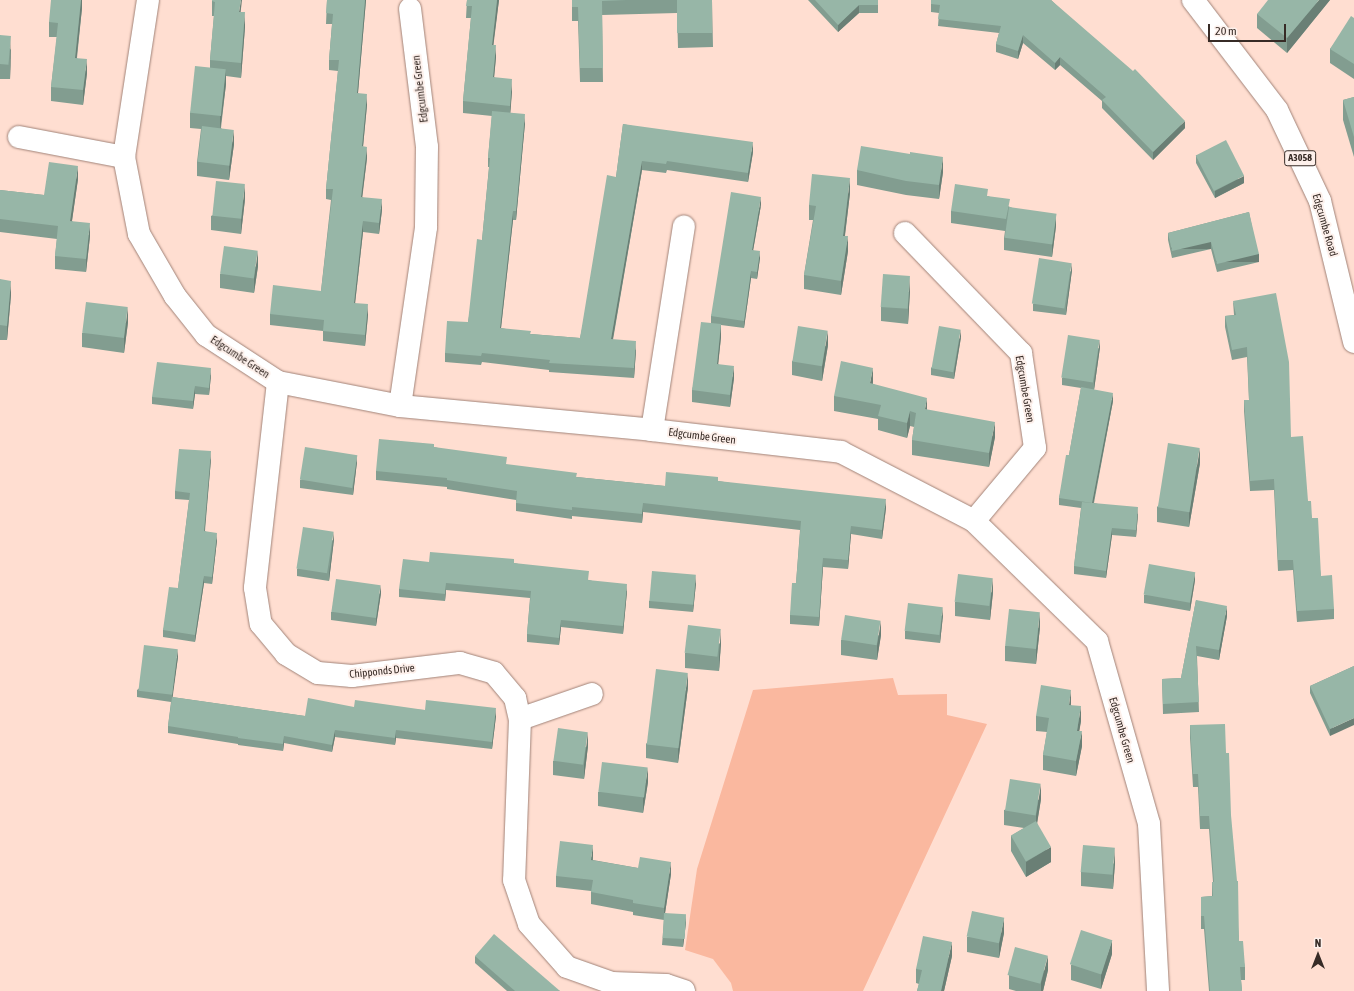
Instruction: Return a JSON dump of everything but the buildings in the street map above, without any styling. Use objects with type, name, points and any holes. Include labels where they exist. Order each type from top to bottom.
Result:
[{"type":"street","name":"Edgcumbe Green","points":[[148,0],[124,156],[139,234],[175,296],[206,335],[278,382],[400,406],[652,430],[841,452],[974,521],[1097,641],[1149,824],[1158,991]]},
{"type":"street","name":"Edgcumbe Road","points":[[1193,0],[1277,110],[1320,201],[1354,342]]},
{"type":"street","name":"Edgcumbe Green","points":[[400,406],[426,228],[427,147],[410,9]]},
{"type":"street","points":[[19,137],[124,156]]},
{"type":"street","name":"Edgcumbe Green","points":[[652,430],[684,226]]},
{"type":"street","name":"Edgcumbe Green","points":[[905,233],[1021,353],[1035,448],[974,521]]},
{"type":"street","name":"Chipponds Drive","points":[[278,382],[255,588],[261,624],[286,654],[318,673],[352,676],[460,663],[494,673],[515,698],[520,719],[514,880],[529,924],[567,967],[612,983],[666,985],[684,991]]},
{"type":"street","points":[[520,719],[592,694]]},
{"type":"shaded area","points":[[893,678],[898,695],[947,694],[947,715],[987,724],[863,991],[733,991],[731,983],[713,959],[685,950],[697,869],[753,690]]}]
